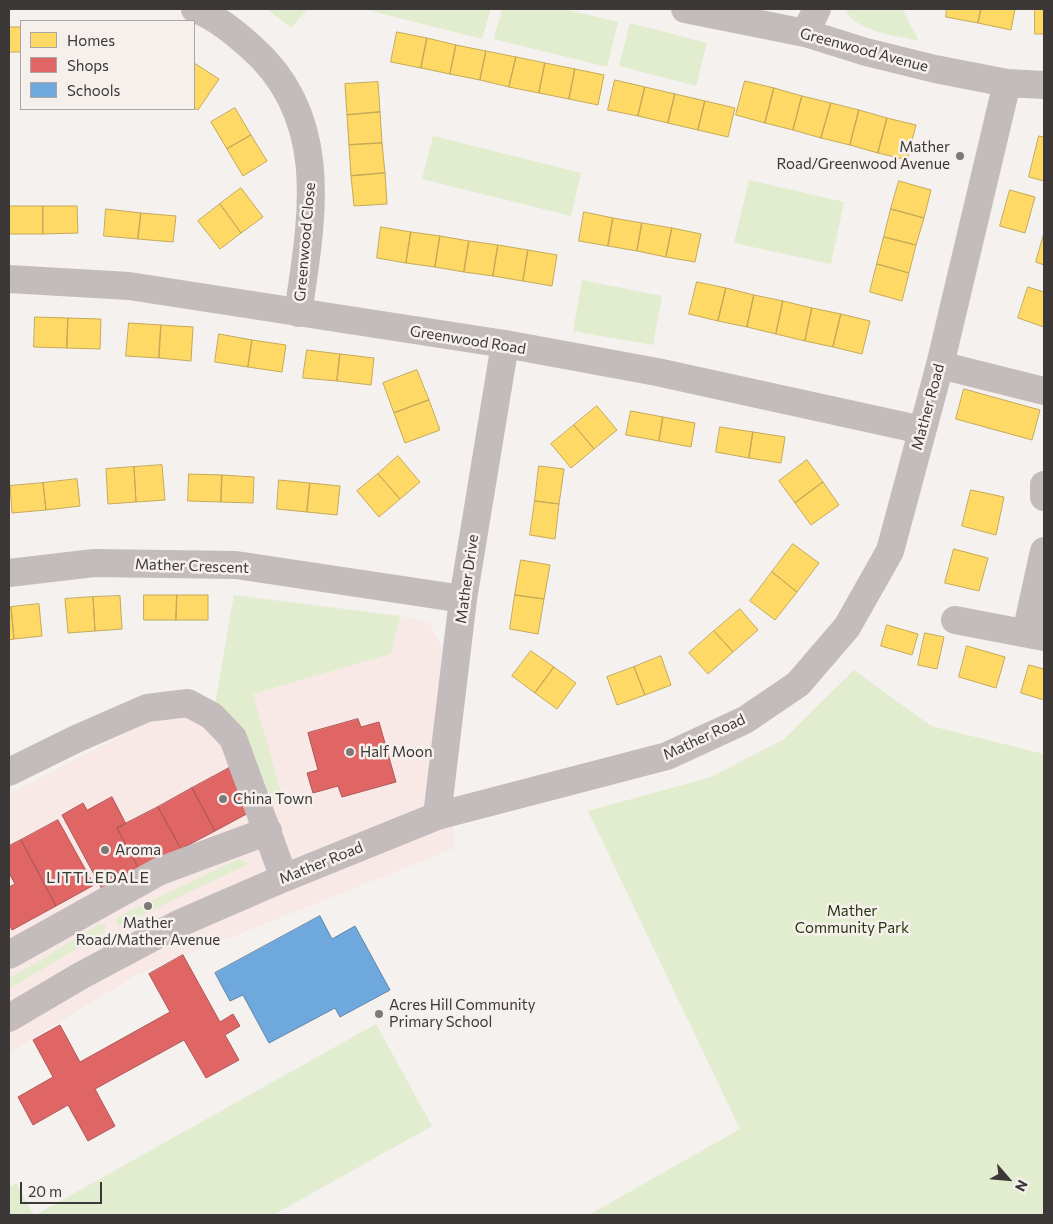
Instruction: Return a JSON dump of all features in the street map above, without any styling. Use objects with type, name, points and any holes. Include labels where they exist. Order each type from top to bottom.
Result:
[{"type":"street","name":"Greenwood Close","points":[[195,9],[209,14],[269,62],[290,94],[304,126],[312,184],[308,246],[298,313]]},
{"type":"street","name":"Greenwood Avenue","points":[[685,9],[805,33],[866,52],[1007,83],[1044,85]]},
{"type":"street","points":[[805,33],[817,9]]},
{"type":"street","name":"Mather Road","points":[[9,1018],[82,975],[178,924],[284,878],[437,816],[667,756],[745,720],[798,684],[847,627],[890,551],[940,365],[1007,83]]},
{"type":"street","name":"Greenwood Road","points":[[9,279],[129,286],[505,344],[657,372],[922,430]]},
{"type":"street","name":"Mather Drive","points":[[437,816],[463,599],[505,344]]},
{"type":"street","points":[[940,365],[1044,391]]},
{"type":"street","points":[[1044,484],[1044,497]]},
{"type":"street","points":[[955,620],[1035,635],[1044,551]]},
{"type":"street","name":"Mather Crescent","points":[[9,573],[94,563],[236,565],[463,599]]},
{"type":"street","points":[[9,772],[76,739],[147,708],[188,703],[212,716],[233,738],[284,878]]},
{"type":"street","points":[[9,955],[160,871],[268,831]]},
{"type":"shaded area","points":[[400,616],[429,623],[442,648],[455,848],[136,975],[9,1053],[9,794],[171,710],[214,710],[253,694],[391,654]]},
{"type":"green space","points":[[267,9],[308,9],[291,28]]},
{"type":"green space","points":[[364,9],[491,9],[482,39]]},
{"type":"green space","points":[[502,9],[563,9],[618,22],[607,67],[494,39]]},
{"type":"green space","points":[[846,9],[902,9],[919,41],[866,27],[857,23]]},
{"type":"green space","points":[[630,23],[707,43],[696,86],[619,66]]},
{"type":"green space","points":[[433,136],[581,173],[571,216],[422,179]]},
{"type":"green space","points":[[749,180],[844,202],[831,264],[734,243]]},
{"type":"green space","points":[[582,280],[662,296],[653,345],[573,331]]},
{"type":"green space","points":[[234,595],[400,616],[391,654],[253,694],[282,795],[270,801],[214,710]]},
{"type":"green space","name":"Mather Community Park","points":[[854,670],[931,726],[1044,754],[1044,1215],[589,1215],[740,1129],[588,811],[711,777],[784,739]]},
{"type":"green space","points":[[239,859],[248,864],[119,926],[116,921],[119,916]]},
{"type":"green space","points":[[104,924],[106,927],[104,932],[9,989],[9,979],[98,925]]},
{"type":"green space","points":[[376,1024],[432,1126],[273,1215],[40,1215],[39,1213]]},
{"type":"green space","points":[[16,1183],[34,1215],[9,1215],[9,1188]]},
{"type":"building: Homes","points":[[947,9],[981,9],[978,23],[946,17]]},
{"type":"building: Homes","points":[[981,9],[1015,9],[1011,30],[978,23]]},
{"type":"building: Homes","points":[[1035,9],[1044,9],[1044,34],[1035,34]]},
{"type":"building: Homes","points":[[9,27],[20,27],[20,52],[9,52]]},
{"type":"building: Homes","points":[[397,32],[427,38],[421,68],[391,62]]},
{"type":"building: Homes","points":[[427,38],[456,45],[450,74],[421,68]]},
{"type":"building: Homes","points":[[456,45],[486,51],[480,80],[450,74]]},
{"type":"building: Homes","points":[[486,51],[516,57],[509,87],[480,80]]},
{"type":"building: Homes","points":[[516,57],[545,63],[539,93],[509,87]]},
{"type":"building: Homes","points":[[545,63],[575,69],[569,99],[539,93]]},
{"type":"building: Homes","points":[[195,64],[219,79],[198,110],[195,108]]},
{"type":"building: Homes","points":[[575,69],[604,75],[598,105],[569,99]]},
{"type":"building: Homes","points":[[615,80],[645,87],[638,116],[608,110]]},
{"type":"building: Homes","points":[[745,81],[774,88],[765,123],[736,115]]},
{"type":"building: Homes","points":[[378,82],[380,112],[347,115],[345,84]]},
{"type":"building: Homes","points":[[645,87],[675,94],[668,123],[638,116]]},
{"type":"building: Homes","points":[[774,88],[802,96],[793,130],[765,123]]},
{"type":"building: Homes","points":[[675,94],[705,101],[698,130],[668,123]]},
{"type":"building: Homes","points":[[802,96],[831,103],[821,138],[793,130]]},
{"type":"building: Homes","points":[[705,101],[735,108],[728,137],[698,130]]},
{"type":"building: Homes","points":[[831,103],[859,110],[850,145],[821,138]]},
{"type":"building: Homes","points":[[235,108],[251,135],[227,149],[211,122]]},
{"type":"building: Homes","points":[[859,110],[887,118],[878,153],[850,145]]},
{"type":"building: Homes","points":[[380,112],[382,143],[349,145],[347,115]]},
{"type":"building: Homes","points":[[887,118],[916,125],[907,160],[878,153]]},
{"type":"building: Homes","points":[[251,135],[267,161],[243,176],[227,149]]},
{"type":"building: Homes","points":[[1039,136],[1044,137],[1044,181],[1029,177]]},
{"type":"building: Homes","points":[[382,143],[385,173],[351,176],[349,145]]},
{"type":"building: Homes","points":[[385,173],[387,204],[354,206],[351,176]]},
{"type":"building: Homes","points":[[899,181],[931,190],[924,218],[891,209]]},
{"type":"building: Homes","points":[[241,188],[263,217],[241,233],[220,204]]},
{"type":"building: Homes","points":[[1010,190],[1035,197],[1025,233],[1000,226]]},
{"type":"building: Homes","points":[[220,204],[241,233],[220,249],[198,221]]},
{"type":"building: Homes","points":[[9,206],[43,206],[43,234],[9,234]]},
{"type":"building: Homes","points":[[43,206],[77,206],[78,233],[43,234]]},
{"type":"building: Homes","points":[[106,209],[141,213],[138,239],[104,236]]},
{"type":"building: Homes","points":[[891,209],[924,218],[916,245],[884,237]]},
{"type":"building: Homes","points":[[584,212],[613,218],[608,246],[579,241]]},
{"type":"building: Homes","points":[[141,213],[176,216],[173,242],[138,239]]},
{"type":"building: Homes","points":[[613,218],[642,223],[637,251],[608,246]]},
{"type":"building: Homes","points":[[642,223],[672,228],[666,257],[637,251]]},
{"type":"building: Homes","points":[[381,227],[411,232],[406,263],[377,258]]},
{"type":"building: Homes","points":[[672,228],[701,234],[695,262],[666,257]]},
{"type":"building: Homes","points":[[411,232],[440,236],[435,267],[406,263]]},
{"type":"building: Homes","points":[[1044,233],[1044,265],[1036,262]]},
{"type":"building: Homes","points":[[440,236],[469,241],[464,272],[435,267]]},
{"type":"building: Homes","points":[[884,237],[916,245],[909,273],[877,264]]},
{"type":"building: Homes","points":[[469,241],[498,245],[493,276],[464,272]]},
{"type":"building: Homes","points":[[498,245],[528,250],[523,281],[493,276]]},
{"type":"building: Homes","points":[[528,250],[557,255],[552,286],[523,281]]},
{"type":"building: Homes","points":[[877,264],[909,273],[902,301],[870,292]]},
{"type":"building: Homes","points":[[697,282],[726,288],[718,321],[689,314]]},
{"type":"building: Homes","points":[[1028,287],[1044,292],[1044,327],[1018,318]]},
{"type":"building: Homes","points":[[726,288],[754,295],[747,327],[718,321]]},
{"type":"building: Homes","points":[[754,295],[783,301],[776,334],[747,327]]},
{"type":"building: Homes","points":[[783,301],[812,308],[805,341],[776,334]]},
{"type":"building: Homes","points":[[812,308],[841,314],[833,347],[805,341]]},
{"type":"building: Homes","points":[[841,314],[870,321],[862,354],[833,347]]},
{"type":"building: Homes","points":[[35,317],[68,318],[67,348],[34,347]]},
{"type":"building: Homes","points":[[68,318],[101,319],[100,349],[67,348]]},
{"type":"building: Homes","points":[[129,323],[161,325],[159,358],[126,356]]},
{"type":"building: Homes","points":[[161,325],[193,327],[191,361],[159,358]]},
{"type":"building: Homes","points":[[219,334],[252,340],[248,367],[215,362]]},
{"type":"building: Homes","points":[[252,340],[286,345],[282,372],[248,367]]},
{"type":"building: Homes","points":[[307,350],[340,354],[337,381],[303,378]]},
{"type":"building: Homes","points":[[340,354],[374,358],[371,385],[337,381]]},
{"type":"building: Homes","points":[[417,370],[429,400],[394,413],[383,383]]},
{"type":"building: Homes","points":[[964,389],[1040,410],[1032,440],[956,419]]},
{"type":"building: Homes","points":[[429,400],[440,430],[405,443],[394,413]]},
{"type":"building: Homes","points":[[597,406],[617,430],[594,449],[574,425]]},
{"type":"building: Homes","points":[[631,411],[663,417],[659,441],[626,435]]},
{"type":"building: Homes","points":[[663,417],[695,423],[691,447],[659,441]]},
{"type":"building: Homes","points":[[574,425],[594,449],[571,468],[551,444]]},
{"type":"building: Homes","points":[[720,427],[753,432],[749,458],[716,452]]},
{"type":"building: Homes","points":[[753,432],[785,437],[781,463],[749,458]]},
{"type":"building: Homes","points":[[398,456],[420,482],[400,499],[378,474]]},
{"type":"building: Homes","points":[[807,460],[823,482],[795,503],[779,481]]},
{"type":"building: Homes","points":[[162,465],[165,500],[136,502],[134,467]]},
{"type":"building: Homes","points":[[539,466],[564,469],[559,504],[535,501]]},
{"type":"building: Homes","points":[[134,467],[136,502],[108,504],[106,469]]},
{"type":"building: Homes","points":[[189,474],[222,475],[221,502],[188,501]]},
{"type":"building: Homes","points":[[378,474],[400,499],[379,517],[357,491]]},
{"type":"building: Homes","points":[[222,475],[254,477],[253,503],[221,502]]},
{"type":"building: Homes","points":[[77,479],[80,506],[46,510],[43,483]]},
{"type":"building: Homes","points":[[279,480],[310,483],[307,512],[277,509]]},
{"type":"building: Homes","points":[[823,482],[839,505],[811,525],[795,503]]},
{"type":"building: Homes","points":[[43,483],[46,510],[12,513],[10,486]]},
{"type":"building: Homes","points":[[310,483],[340,486],[337,515],[307,512]]},
{"type":"building: Homes","points":[[971,490],[1004,497],[996,535],[962,526]]},
{"type":"building: Homes","points":[[535,501],[559,504],[555,539],[530,535]]},
{"type":"building: Homes","points":[[793,544],[819,563],[797,592],[772,572]]},
{"type":"building: Homes","points":[[954,549],[988,558],[979,591],[945,583]]},
{"type":"building: Homes","points":[[521,560],[550,565],[544,599],[515,595]]},
{"type":"building: Homes","points":[[772,572],[797,592],[775,620],[750,601]]},
{"type":"building: Homes","points":[[144,595],[177,595],[176,620],[144,620]]},
{"type":"building: Homes","points":[[177,595],[208,595],[208,620],[176,620]]},
{"type":"building: Homes","points":[[515,595],[544,599],[538,634],[510,629]]},
{"type":"building: Homes","points":[[120,596],[122,629],[95,631],[93,597]]},
{"type":"building: Homes","points":[[93,597],[95,631],[68,633],[65,599]]},
{"type":"building: Homes","points":[[39,604],[42,636],[14,639],[11,607]]},
{"type":"building: Homes","points":[[9,607],[11,607],[14,639],[9,640]]},
{"type":"building: Homes","points":[[740,609],[758,630],[733,652],[714,631]]},
{"type":"building: Homes","points":[[887,625],[918,634],[912,655],[881,646]]},
{"type":"building: Homes","points":[[714,631],[733,652],[708,674],[689,653]]},
{"type":"building: Homes","points":[[925,633],[944,637],[937,669],[918,665]]},
{"type":"building: Homes","points":[[967,646],[1005,657],[996,688],[959,677]]},
{"type":"building: Homes","points":[[531,651],[554,667],[535,693],[512,676]]},
{"type":"building: Homes","points":[[661,656],[671,685],[645,695],[634,667]]},
{"type":"building: Homes","points":[[1029,665],[1044,669],[1044,700],[1021,693]]},
{"type":"building: Homes","points":[[554,667],[576,683],[557,709],[535,693]]},
{"type":"building: Homes","points":[[634,667],[645,695],[617,705],[607,677]]},
{"type":"building: Shops","name":"Half Moon","points":[[358,719],[361,727],[379,722],[396,782],[342,797],[338,786],[313,793],[307,773],[318,770],[308,733]]},
{"type":"building: Shops","name":"China Town","points":[[231,767],[254,810],[215,831],[192,788]]},
{"type":"building: Shops","points":[[192,788],[215,831],[181,849],[158,807]]},
{"type":"building: Shops","name":"Aroma","points":[[112,797],[126,824],[117,828],[140,871],[103,891],[62,815],[83,803],[87,810]]},
{"type":"building: Shops","points":[[158,807],[181,849],[140,871],[117,828]]},
{"type":"building: Shops","points":[[58,820],[94,885],[56,906],[21,840]]},
{"type":"building: Shops","points":[[21,840],[56,906],[12,930],[9,924],[9,887],[15,884],[9,873],[9,846]]},
{"type":"building: Shops","points":[[183,955],[220,1022],[233,1014],[240,1026],[225,1035],[239,1060],[206,1078],[184,1040],[95,1089],[115,1126],[88,1141],[68,1105],[33,1125],[18,1097],[53,1077],[33,1040],[60,1025],[80,1062],[170,1012],[149,974]]},
{"type":"building: Schools","points":[[320,916],[332,939],[355,926],[390,990],[340,1017],[335,1008],[269,1043],[243,995],[230,1001],[215,973]]},
{"type":"place","name":"Mather Road/Greenwood Avenue","points":[[960,156]]},
{"type":"place","name":"Half Moon","points":[[350,752]]},
{"type":"place","name":"China Town","points":[[223,799]]},
{"type":"place","name":"Aroma","points":[[105,850]]},
{"type":"place","name":"Mather Road/Mather Avenue","points":[[148,906]]},
{"type":"place","name":"Acres Hill Community Primary School","points":[[379,1014]]},
{"type":"district","name":"LITTLEDALE","points":[[98,878]]}]
